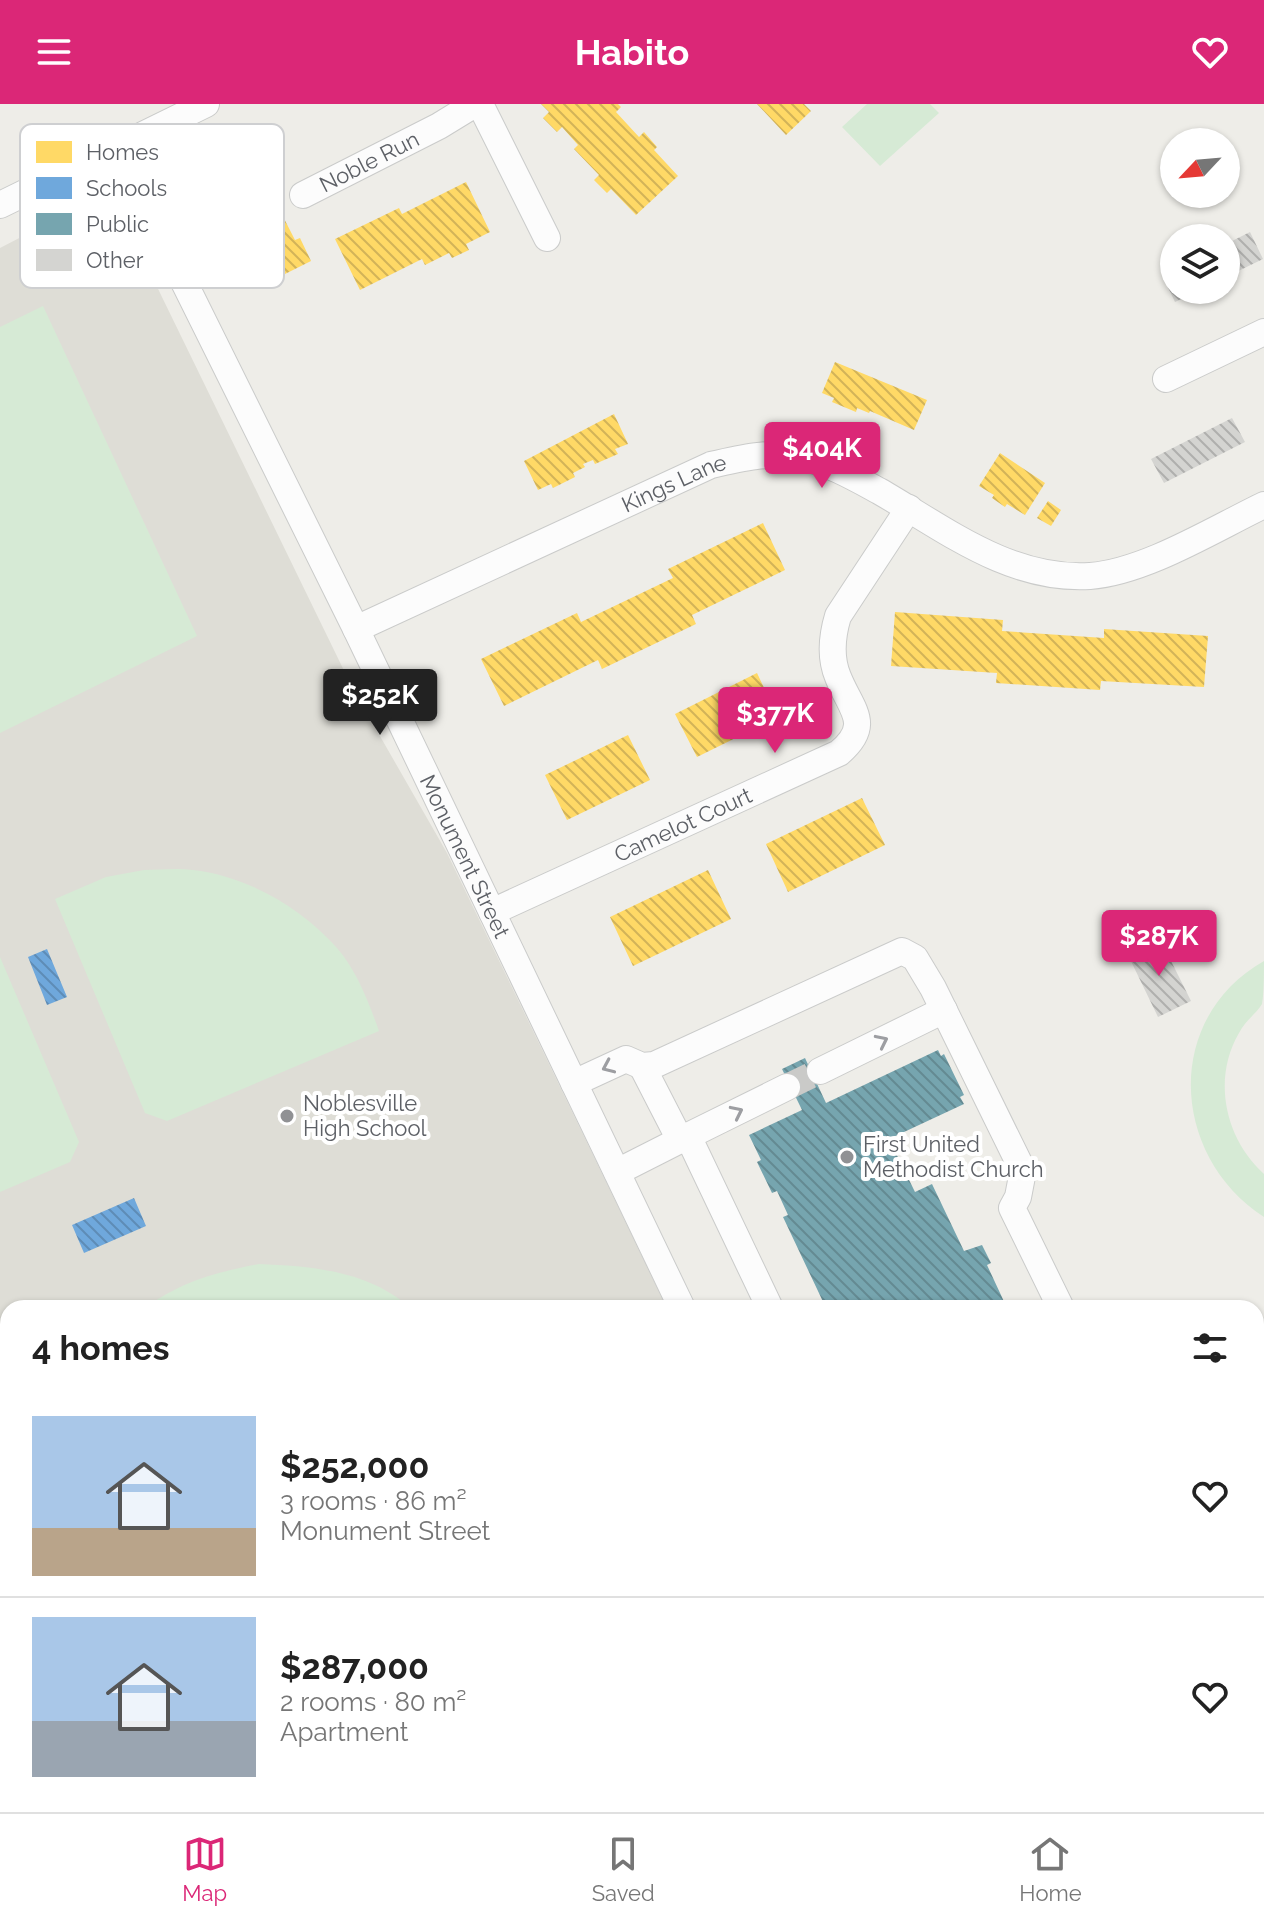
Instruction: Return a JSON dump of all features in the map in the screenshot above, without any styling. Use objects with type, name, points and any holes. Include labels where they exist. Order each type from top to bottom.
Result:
[{"type":"street","points":[[165,124],[206,104]]},
{"type":"street","name":"Noble Run","points":[[303,195],[478,104],[547,238]]},
{"type":"street","points":[[0,205],[20,195]]},
{"type":"street","name":"Monument Street","points":[[187,288],[356,629],[678,1300]]},
{"type":"street","points":[[1166,379],[1264,332]]},
{"type":"street","name":"Kings Lane","points":[[356,629],[711,465],[765,455],[801,457],[831,467],[909,508],[990,557],[1057,574],[1090,576],[1146,561],[1264,505]]},
{"type":"street","name":"Camelot Court","points":[[492,912],[839,753],[851,742],[857,731],[858,716],[837,676],[832,648],[834,630],[838,616],[909,508]]},
{"type":"street","points":[[574,1083],[626,1059],[642,1066],[654,1065],[902,951],[915,958],[944,1010],[1023,1171],[1018,1197],[1012,1208],[1057,1300]]},
{"type":"street","points":[[820,1071],[944,1010]]},
{"type":"street","points":[[642,1066],[684,1138],[766,1300]]},
{"type":"street","points":[[617,1172],[787,1087]]},
{"type":"shaded area","name":"Noblesville High School","points":[[20,238],[20,288],[158,288],[353,689],[447,853],[663,1300],[0,1300],[0,248]]},
{"type":"green space","points":[[867,104],[930,104],[939,113],[880,166],[842,127]]},
{"type":"green space","points":[[43,306],[197,636],[0,733],[0,327]]},
{"type":"green space","points":[[187,869],[213,873],[253,887],[290,907],[323,933],[344,957],[362,988],[379,1031],[167,1121],[145,1113],[55,899],[106,877],[144,870]]},
{"type":"green space","points":[[0,957],[79,1142],[70,1162],[0,1192]]},
{"type":"green space","points":[[1264,961],[1262,1004],[1241,1029],[1231,1051],[1225,1089],[1227,1108],[1240,1144],[1264,1174],[1264,1217],[1233,1191],[1210,1160],[1196,1125],[1191,1088],[1195,1052],[1208,1017],[1231,986]]},
{"type":"green space","points":[[259,1264],[319,1269],[358,1278],[399,1300],[158,1300],[199,1279]]},
{"type":"building: Homes","points":[[541,104],[618,104],[621,107],[616,112],[639,137],[644,132],[657,147],[654,150],[678,176],[636,215],[611,189],[607,193],[594,180],[599,175],[574,149],[578,145],[562,127],[557,132],[543,118],[549,112]]},
{"type":"building: Homes","points":[[757,104],[804,104],[811,111],[786,135]]},
{"type":"building: Homes","points":[[466,182],[490,232],[466,244],[469,250],[452,258],[449,253],[425,265],[422,259],[360,290],[335,239],[399,208],[402,214]]},
{"type":"building: Homes","points":[[284,219],[295,240],[300,238],[311,261],[284,274]]},
{"type":"building: Homes","points":[[835,362],[927,400],[914,430],[870,411],[857,408],[856,412],[832,402],[834,398],[822,393]]},
{"type":"building: Homes","points":[[614,414],[628,444],[615,449],[618,454],[595,464],[593,460],[583,464],[585,467],[573,473],[575,477],[553,488],[551,484],[538,490],[524,461]]},
{"type":"building: Homes","points":[[1000,453],[1045,483],[1025,515],[1007,504],[1005,507],[992,498],[994,495],[979,486]]},
{"type":"building: Homes","points":[[1048,501],[1061,510],[1051,526],[1037,518]]},
{"type":"building: Homes","points":[[763,523],[785,570],[692,615],[696,624],[602,669],[598,660],[504,706],[481,659],[577,613],[581,622],[673,578],[668,569]]},
{"type":"building: Homes","points":[[895,612],[1003,620],[1002,631],[1104,638],[1104,629],[1208,636],[1204,687],[1101,681],[1100,690],[996,683],[997,673],[891,666]]},
{"type":"building: Homes","points":[[757,673],[778,717],[697,757],[675,714]]},
{"type":"building: Homes","points":[[628,735],[650,780],[567,820],[545,775]]},
{"type":"building: Homes","points":[[862,798],[885,845],[788,892],[766,844]]},
{"type":"building: Homes","points":[[708,870],[731,919],[633,966],[610,917]]},
{"type":"building: Schools","points":[[47,949],[67,997],[47,1005],[28,957]]},
{"type":"building: Schools","points":[[134,1198],[146,1226],[84,1253],[72,1225]]},
{"type":"building: Public","points":[[938,1050],[941,1056],[944,1054],[964,1095],[960,1097],[964,1104],[889,1139],[915,1192],[932,1184],[964,1251],[982,1245],[991,1263],[987,1265],[1003,1300],[822,1300],[783,1217],[788,1215],[777,1191],[772,1193],[757,1162],[761,1160],[749,1135],[802,1110],[782,1069],[805,1058],[826,1103]]},
{"type":"building: Other","points":[[1250,232],[1263,259],[1240,270],[1240,237]]},
{"type":"building: Other","points":[[1232,418],[1245,442],[1164,483],[1151,459]]},
{"type":"building: Other","points":[[1160,939],[1191,1001],[1158,1017],[1128,955]]},
{"type":"tunnel","points":[[787,1087],[820,1071]]},
{"type":"place","name":"Noblesville High School","points":[[287,1116]]},
{"type":"place","name":"First United Methodist Church","points":[[847,1157]]}]
